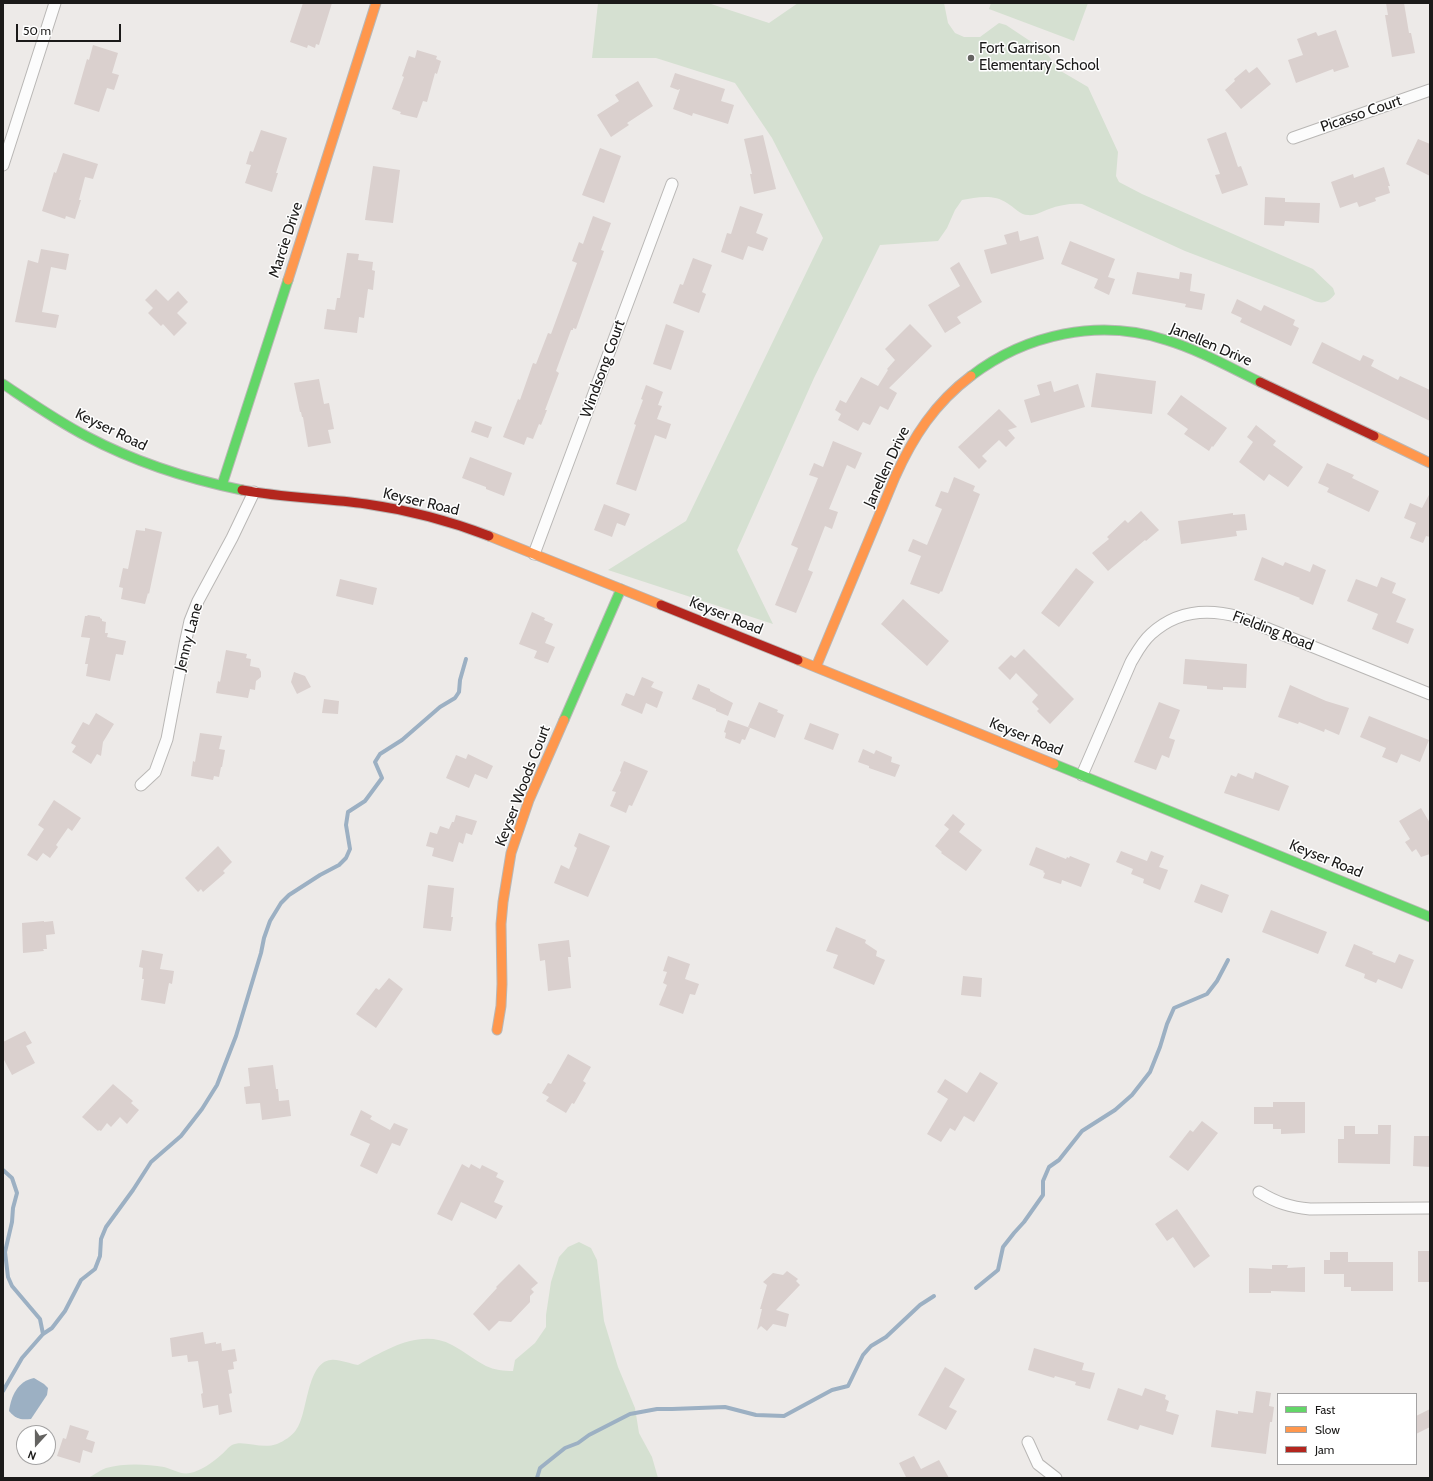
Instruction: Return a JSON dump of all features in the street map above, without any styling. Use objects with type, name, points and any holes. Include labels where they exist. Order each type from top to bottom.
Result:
[{"type":"street","points":[[3,165],[55,3]]},
{"type":"street","name":"Marcie Drive","points":[[222,485],[376,3]]},
{"type":"street","name":"Picasso Court","points":[[1293,138],[1430,90]]},
{"type":"street","name":"Windsong Court","points":[[534,554],[672,184]]},
{"type":"street","name":"Janellen Drive","points":[[816,667],[900,465],[924,423],[933,411],[953,391],[977,372],[1000,357],[1023,346],[1072,332],[1122,332],[1148,335],[1167,340],[1194,350],[1430,463]]},
{"type":"street","name":"Keyser Road","points":[[3,384],[97,442],[130,457],[163,469],[254,492],[364,504],[418,514],[473,530],[816,667],[1430,917]]},
{"type":"street","name":"Jenny Lane","points":[[141,785],[155,772],[167,739],[190,621],[198,601],[232,538],[254,492]]},
{"type":"street","name":"Keyser Woods Court","points":[[497,1030],[501,1006],[502,984],[502,917],[511,853],[529,800],[621,589]]},
{"type":"street","name":"Fielding Road","points":[[1082,775],[1130,662],[1137,651],[1151,634],[1172,620],[1185,615],[1211,611],[1239,617],[1430,694]]},
{"type":"street","points":[[1259,1192],[1275,1201],[1292,1207],[1310,1209],[1430,1208]]},
{"type":"street","points":[[1028,1442],[1038,1464],[1056,1478]]},
{"type":"green space","points":[[598,3],[708,3],[769,23],[798,3],[944,3],[948,23],[955,33],[964,37],[980,37],[999,23],[1006,25],[1045,51],[1059,70],[1088,87],[1118,152],[1116,176],[1119,182],[1142,194],[1313,269],[1333,288],[1335,294],[1326,302],[1316,301],[1185,251],[1082,204],[1061,205],[1036,214],[1025,215],[997,198],[979,197],[962,200],[938,241],[880,245],[814,378],[737,550],[773,624],[608,570],[686,521],[823,238],[772,138],[735,83],[656,58],[592,58]]},
{"type":"green space","points":[[991,3],[1088,3],[1074,41],[989,9]]},
{"type":"green space","points":[[579,1242],[591,1248],[597,1260],[604,1321],[618,1367],[635,1408],[639,1433],[652,1457],[658,1478],[88,1478],[106,1468],[128,1465],[157,1466],[180,1473],[190,1473],[207,1466],[236,1443],[271,1446],[280,1443],[296,1430],[300,1423],[312,1379],[323,1363],[331,1360],[358,1365],[380,1353],[404,1343],[428,1339],[440,1340],[452,1345],[489,1367],[499,1370],[513,1371],[515,1360],[535,1343],[546,1327],[546,1315],[551,1282],[559,1257],[568,1247]]},
{"type":"water","points":[[34,1378],[48,1388],[47,1395],[31,1419],[18,1418],[9,1411],[16,1390],[24,1382]]},
{"type":"building","points":[[303,3],[332,3],[319,45],[316,44],[315,48],[308,45],[307,48],[290,42]]},
{"type":"building","points":[[1386,3],[1404,3],[1409,33],[1411,33],[1415,53],[1392,57],[1385,15],[1388,15]]},
{"type":"building","points":[[1336,30],[1349,67],[1334,72],[1333,69],[1296,83],[1288,60],[1303,55],[1297,39],[1316,32],[1318,36]]},
{"type":"building","points":[[93,45],[118,53],[112,73],[119,75],[114,90],[107,88],[99,112],[74,104],[87,59],[89,60]]},
{"type":"building","points":[[417,50],[437,56],[436,59],[441,61],[437,74],[435,73],[427,102],[423,101],[417,118],[400,114],[401,112],[392,109],[404,77],[402,76],[409,56],[415,58]]},
{"type":"building","points":[[1257,67],[1271,84],[1241,109],[1225,90],[1235,81],[1234,79],[1246,69],[1249,73]]},
{"type":"building","points":[[675,73],[725,89],[721,101],[734,105],[728,124],[693,113],[692,116],[673,109],[680,89],[678,90],[670,87]]},
{"type":"building","points":[[638,81],[653,106],[627,123],[629,125],[611,137],[597,115],[619,101],[615,95]]},
{"type":"building","points":[[261,130],[287,138],[276,173],[278,173],[272,192],[245,183],[251,165],[246,164],[250,151],[253,152]]},
{"type":"building","points":[[1226,132],[1238,167],[1241,166],[1248,185],[1222,194],[1215,175],[1220,174],[1207,139]]},
{"type":"building","points":[[763,135],[776,189],[754,194],[750,174],[752,174],[744,139]]},
{"type":"building","points":[[1418,139],[1430,144],[1430,176],[1406,164]]},
{"type":"building","points":[[600,148],[621,156],[604,203],[582,195]]},
{"type":"building","points":[[63,153],[98,164],[93,179],[85,177],[79,200],[81,200],[75,219],[66,216],[65,219],[42,211],[54,172],[56,173]]},
{"type":"building","points":[[373,166],[400,170],[393,223],[365,220]]},
{"type":"building","points":[[1384,167],[1390,186],[1388,186],[1390,193],[1375,198],[1376,201],[1359,207],[1357,202],[1340,208],[1331,182],[1353,174],[1354,178]]},
{"type":"building","points":[[1265,197],[1285,198],[1285,202],[1320,203],[1319,223],[1285,221],[1284,226],[1264,225]]},
{"type":"building","points":[[740,206],[763,214],[756,233],[768,238],[763,251],[748,246],[743,260],[721,252],[727,233],[731,234]]},
{"type":"building","points":[[593,216],[611,223],[601,250],[604,251],[576,329],[573,328],[573,330],[571,330],[556,371],[559,373],[541,425],[539,424],[533,439],[527,437],[524,445],[503,437],[518,399],[520,400],[533,363],[536,364],[548,333],[551,334],[577,263],[572,261],[579,242],[583,244]]},
{"type":"building","points":[[1018,231],[1020,241],[1038,236],[1044,259],[991,274],[984,250],[1007,244],[1004,235]]},
{"type":"building","points":[[1070,241],[1115,259],[1108,277],[1115,279],[1109,295],[1094,288],[1098,279],[1061,264]]},
{"type":"building","points":[[41,249],[69,254],[66,270],[51,267],[42,312],[59,315],[56,328],[15,322],[28,260],[38,263]]},
{"type":"building","points":[[347,253],[359,254],[358,260],[373,262],[372,270],[375,271],[373,290],[368,289],[364,318],[359,317],[357,333],[324,329],[327,309],[335,310],[337,298],[340,298]]},
{"type":"building","points":[[693,258],[712,265],[702,292],[706,294],[699,313],[673,303],[680,284],[683,285]]},
{"type":"building","points":[[959,262],[982,302],[957,317],[961,323],[945,333],[928,305],[960,286],[950,268]]},
{"type":"building","points":[[1137,272],[1179,279],[1180,272],[1192,274],[1190,291],[1205,294],[1202,310],[1185,307],[1186,304],[1132,294]]},
{"type":"building","points":[[156,289],[168,301],[178,291],[188,302],[177,313],[187,323],[174,336],[163,324],[161,326],[148,313],[153,308],[145,300]]},
{"type":"building","points":[[1237,299],[1261,311],[1264,305],[1295,320],[1293,325],[1299,328],[1291,346],[1240,322],[1242,318],[1231,313]]},
{"type":"building","points":[[666,324],[684,331],[671,370],[653,364]]},
{"type":"building","points":[[910,324],[932,346],[889,388],[897,393],[888,410],[880,406],[870,425],[863,422],[858,431],[838,420],[841,414],[835,410],[840,400],[846,403],[861,377],[878,386],[888,370],[887,369],[895,360],[885,349]]},
{"type":"building","points":[[1322,342],[1360,361],[1363,355],[1374,360],[1371,366],[1398,380],[1400,376],[1430,390],[1430,421],[1312,363]]},
{"type":"building","points":[[1096,373],[1156,381],[1152,414],[1091,407]]},
{"type":"building","points":[[319,379],[324,404],[329,403],[334,429],[328,430],[331,443],[308,447],[303,417],[300,412],[294,383]]},
{"type":"building","points":[[1051,381],[1054,392],[1078,384],[1085,407],[1031,423],[1024,400],[1040,395],[1037,385]]},
{"type":"building","points":[[646,385],[663,392],[658,405],[662,406],[657,419],[671,424],[666,439],[655,435],[636,491],[616,484],[636,425],[634,424],[643,400],[641,399]]},
{"type":"building","points":[[1181,395],[1227,428],[1209,451],[1184,434],[1188,429],[1167,414]]},
{"type":"building","points":[[999,409],[1017,427],[1008,430],[1015,438],[1006,447],[999,440],[982,456],[987,461],[979,469],[958,447]]},
{"type":"building","points":[[475,421],[492,427],[488,438],[471,432]]},
{"type":"building","points":[[1256,425],[1276,441],[1273,445],[1303,467],[1288,487],[1269,474],[1264,481],[1239,462],[1253,442],[1247,437]]},
{"type":"building","points":[[833,441],[862,453],[855,469],[847,465],[829,509],[838,512],[832,529],[825,526],[808,570],[813,572],[796,613],[775,605],[798,548],[791,545],[818,478],[809,475],[814,463],[823,467]]},
{"type":"building","points":[[470,457],[512,473],[504,496],[462,478]]},
{"type":"building","points":[[1327,463],[1354,475],[1352,478],[1379,491],[1369,512],[1327,492],[1329,488],[1318,483]]},
{"type":"building","points":[[954,477],[975,486],[973,491],[980,494],[942,592],[941,591],[939,594],[910,584],[921,556],[908,551],[913,539],[927,545],[942,509],[935,506],[941,491],[948,493]]},
{"type":"building","points":[[1430,493],[1430,537],[1426,536],[1423,543],[1410,538],[1416,523],[1404,518],[1410,503],[1422,508]]},
{"type":"building","points":[[604,504],[630,514],[625,526],[617,523],[612,537],[594,530]]},
{"type":"building","points":[[1141,511],[1159,530],[1108,571],[1092,553],[1109,539],[1107,537],[1125,520],[1128,523]]},
{"type":"building","points":[[1233,513],[1233,515],[1245,514],[1247,530],[1236,531],[1237,536],[1181,544],[1178,521]]},
{"type":"building","points":[[145,528],[162,532],[149,594],[148,593],[145,604],[121,599],[123,588],[119,587],[123,568],[128,569],[136,530],[145,531]]},
{"type":"building","points":[[1262,557],[1283,566],[1285,562],[1310,572],[1313,564],[1326,570],[1313,605],[1299,599],[1300,598],[1254,580]]},
{"type":"building","points":[[1076,568],[1094,582],[1059,627],[1041,613]]},
{"type":"building","points":[[1381,577],[1396,583],[1392,593],[1406,599],[1396,622],[1414,629],[1408,644],[1372,629],[1378,614],[1347,601],[1356,579],[1377,587]]},
{"type":"building","points":[[340,579],[377,588],[373,605],[336,596]]},
{"type":"building","points":[[903,599],[949,641],[927,666],[881,624]]},
{"type":"building","points":[[532,612],[545,618],[544,620],[553,624],[545,643],[555,647],[548,663],[534,658],[537,651],[519,644]]},
{"type":"building","points":[[85,616],[100,617],[102,621],[106,622],[105,633],[108,633],[107,637],[126,641],[123,655],[116,654],[110,681],[86,676],[88,664],[85,664],[90,638],[81,637]]},
{"type":"building","points":[[1024,649],[1074,699],[1050,724],[1037,711],[1039,709],[1032,702],[1038,695],[1016,673],[1010,680],[998,668],[1011,655],[1015,658]]},
{"type":"building","points":[[226,650],[247,654],[246,658],[251,659],[250,666],[259,668],[261,672],[261,677],[256,681],[255,690],[250,689],[248,698],[216,693],[218,681],[220,682]]},
{"type":"building","points":[[1185,659],[1247,664],[1246,688],[1223,687],[1223,690],[1207,689],[1207,686],[1183,684]]},
{"type":"building","points":[[294,672],[305,676],[311,687],[297,694],[291,682]]},
{"type":"building","points":[[642,677],[654,682],[651,687],[663,692],[657,708],[646,703],[642,714],[621,705],[626,693],[634,696]]},
{"type":"building","points":[[698,684],[710,689],[710,691],[733,703],[728,716],[716,711],[716,709],[692,699]]},
{"type":"building","points":[[1290,685],[1326,701],[1349,708],[1339,735],[1325,729],[1324,732],[1299,722],[1298,724],[1278,717]]},
{"type":"building","points":[[324,699],[339,701],[338,714],[322,713]]},
{"type":"building","points":[[759,702],[778,710],[777,712],[784,715],[775,738],[748,727]]},
{"type":"building","points":[[1159,702],[1180,710],[1169,738],[1175,740],[1169,758],[1162,755],[1156,770],[1134,762]]},
{"type":"building","points":[[96,713],[114,724],[103,742],[101,756],[97,754],[91,764],[72,752],[76,746],[71,743],[83,722],[89,725]]},
{"type":"building","points":[[1369,716],[1429,740],[1420,762],[1401,754],[1397,763],[1382,757],[1386,748],[1360,737]]},
{"type":"building","points":[[728,720],[750,728],[745,740],[742,739],[740,744],[725,738],[726,733],[724,732]]},
{"type":"building","points":[[810,723],[839,734],[833,750],[804,739]]},
{"type":"building","points":[[200,733],[222,736],[219,749],[225,750],[222,767],[219,777],[214,776],[213,780],[191,776]]},
{"type":"building","points":[[863,749],[874,754],[876,750],[892,757],[891,762],[900,765],[895,777],[869,768],[869,766],[858,762]]},
{"type":"building","points":[[468,754],[493,766],[487,779],[475,774],[469,788],[446,778],[456,755],[466,759]]},
{"type":"building","points":[[624,761],[648,771],[632,806],[629,805],[626,813],[610,806],[616,792],[612,791],[621,772],[620,771]]},
{"type":"building","points":[[1255,772],[1289,786],[1279,811],[1224,793],[1231,775],[1236,777],[1238,773],[1253,779]]},
{"type":"building","points":[[54,800],[81,818],[72,831],[68,828],[56,845],[58,847],[50,858],[43,853],[37,861],[27,855],[44,829],[38,825]]},
{"type":"building","points":[[1421,808],[1430,823],[1430,854],[1421,857],[1416,849],[1412,852],[1405,842],[1410,839],[1399,821]]},
{"type":"building","points":[[953,814],[965,824],[959,832],[982,850],[966,871],[941,853],[942,852],[935,846],[949,829],[944,825]]},
{"type":"building","points":[[456,815],[477,821],[472,835],[466,833],[463,844],[459,842],[453,862],[432,856],[434,848],[426,846],[430,832],[437,834],[440,826],[449,829],[452,822],[454,822]]},
{"type":"building","points":[[579,833],[610,846],[588,897],[554,883],[561,865],[569,869],[577,848],[574,846]]},
{"type":"building","points":[[218,846],[232,862],[223,871],[225,873],[203,892],[201,889],[198,892],[185,878]]},
{"type":"building","points":[[1036,847],[1066,859],[1070,856],[1090,864],[1081,887],[1062,880],[1061,884],[1043,878],[1045,873],[1043,872],[1044,871],[1029,865]]},
{"type":"building","points":[[1121,851],[1147,861],[1151,851],[1164,856],[1159,867],[1168,870],[1160,890],[1143,883],[1144,879],[1131,874],[1133,869],[1116,862]]},
{"type":"building","points":[[1201,884],[1229,895],[1222,913],[1194,902]]},
{"type":"building","points":[[428,885],[454,888],[451,931],[423,928]]},
{"type":"building","points":[[1271,910],[1327,932],[1318,954],[1262,932]]},
{"type":"building","points":[[53,921],[55,934],[46,935],[47,949],[43,949],[44,951],[23,953],[22,923]]},
{"type":"building","points":[[836,927],[866,940],[865,943],[877,951],[876,956],[885,960],[874,985],[833,968],[838,955],[826,951]]},
{"type":"building","points":[[569,940],[571,957],[568,957],[571,988],[548,991],[545,960],[540,961],[538,944]]},
{"type":"building","points":[[1354,944],[1373,952],[1372,954],[1395,963],[1399,954],[1414,960],[1402,989],[1378,979],[1376,983],[1364,978],[1365,974],[1345,966]]},
{"type":"building","points":[[142,950],[163,954],[160,969],[174,971],[172,984],[169,983],[165,1004],[141,1000],[144,979],[142,979],[143,968],[139,967]]},
{"type":"building","points":[[668,956],[690,964],[685,979],[699,984],[695,995],[690,994],[683,1014],[659,1005],[667,985],[663,983],[667,972],[663,971]]},
{"type":"building","points":[[963,976],[982,978],[981,997],[961,995]]},
{"type":"building","points":[[389,978],[403,989],[376,1028],[356,1014],[376,988],[379,990]]},
{"type":"building","points":[[25,1031],[32,1043],[26,1046],[35,1063],[12,1075],[3,1058],[3,1042]]},
{"type":"building","points":[[568,1054],[591,1067],[583,1081],[586,1083],[574,1104],[572,1103],[566,1113],[546,1101],[549,1097],[542,1093],[548,1083],[551,1084]]},
{"type":"building","points":[[273,1065],[279,1101],[289,1100],[291,1116],[262,1120],[260,1103],[246,1104],[244,1087],[250,1086],[248,1068]]},
{"type":"building","points":[[980,1072],[998,1083],[974,1122],[964,1116],[955,1131],[950,1128],[941,1142],[927,1134],[948,1099],[937,1092],[945,1079],[967,1093]]},
{"type":"building","points":[[113,1084],[133,1101],[131,1103],[139,1110],[127,1124],[120,1117],[111,1127],[107,1123],[101,1131],[98,1131],[82,1117]]},
{"type":"building","points":[[1273,1102],[1305,1102],[1305,1133],[1281,1134],[1281,1129],[1273,1129],[1273,1124],[1254,1124],[1254,1107],[1273,1107]]},
{"type":"building","points":[[361,1110],[372,1116],[370,1119],[390,1130],[394,1123],[408,1129],[400,1146],[392,1143],[377,1174],[360,1166],[370,1144],[350,1135]]},
{"type":"building","points":[[1202,1121],[1218,1133],[1188,1171],[1169,1157],[1190,1130],[1193,1132]]},
{"type":"building","points":[[1378,1125],[1391,1125],[1390,1164],[1338,1163],[1338,1139],[1344,1139],[1344,1126],[1355,1126],[1355,1134],[1378,1134]]},
{"type":"building","points":[[1414,1136],[1430,1136],[1430,1167],[1413,1166]]},
{"type":"building","points":[[462,1164],[469,1168],[471,1164],[480,1169],[482,1165],[498,1173],[496,1177],[504,1181],[494,1202],[503,1206],[496,1219],[461,1202],[452,1221],[437,1214]]},
{"type":"building","points":[[1177,1209],[1210,1256],[1194,1268],[1173,1237],[1167,1241],[1155,1224]]},
{"type":"building","points":[[1418,1251],[1430,1251],[1430,1282],[1418,1282]]},
{"type":"building","points":[[1330,1252],[1348,1252],[1348,1262],[1393,1262],[1393,1291],[1351,1291],[1351,1287],[1344,1287],[1344,1274],[1324,1274],[1324,1260],[1330,1260]]},
{"type":"building","points":[[519,1264],[538,1283],[531,1289],[534,1292],[530,1296],[530,1302],[511,1322],[499,1321],[489,1331],[473,1314],[497,1288],[496,1287]]},
{"type":"building","points":[[1272,1265],[1288,1265],[1287,1268],[1305,1267],[1305,1292],[1271,1291],[1271,1293],[1249,1293],[1249,1268],[1272,1269]]},
{"type":"building","points":[[787,1271],[798,1279],[796,1281],[800,1285],[776,1310],[789,1314],[786,1327],[773,1324],[767,1331],[761,1326],[757,1330],[762,1309],[760,1309],[767,1285],[763,1282],[773,1273],[783,1275]]},
{"type":"building","points":[[203,1332],[205,1344],[216,1342],[216,1344],[221,1343],[222,1351],[235,1349],[237,1361],[233,1362],[234,1369],[228,1370],[232,1393],[229,1394],[232,1412],[219,1415],[218,1405],[203,1408],[201,1394],[203,1393],[198,1361],[188,1362],[187,1355],[172,1357],[170,1338]]},
{"type":"building","points":[[1034,1348],[1084,1363],[1082,1370],[1095,1373],[1090,1389],[1075,1385],[1076,1382],[1055,1376],[1054,1378],[1028,1370]]},
{"type":"building","points":[[945,1367],[965,1379],[949,1407],[957,1411],[946,1430],[918,1415]]},
{"type":"building","points":[[1118,1388],[1142,1396],[1145,1388],[1166,1395],[1165,1399],[1169,1401],[1166,1411],[1179,1415],[1173,1435],[1140,1425],[1138,1430],[1107,1420]]},
{"type":"building","points":[[1256,1391],[1271,1393],[1269,1406],[1274,1407],[1272,1422],[1270,1422],[1266,1454],[1211,1447],[1216,1410],[1238,1414],[1238,1411],[1253,1413]]},
{"type":"building","points":[[1430,1409],[1430,1427],[1417,1434],[1417,1416]]},
{"type":"building","points":[[70,1425],[89,1431],[86,1439],[95,1442],[92,1453],[83,1450],[80,1463],[57,1456],[63,1438],[66,1439]]},
{"type":"building","points":[[914,1456],[921,1469],[939,1460],[949,1478],[903,1478],[906,1477],[899,1463]]},
{"type":"waterway","points":[[3,1391],[22,1358],[43,1334],[52,1328],[65,1311],[81,1280],[95,1269],[100,1256],[101,1239],[106,1227],[151,1162],[181,1136],[202,1109],[217,1085],[236,1036],[261,953],[264,938],[270,921],[281,903],[289,895],[320,875],[339,865],[346,858],[350,849],[346,825],[348,812],[365,801],[382,778],[375,762],[380,754],[402,740],[440,707],[455,698],[459,692],[460,680],[466,659]]},
{"type":"waterway","points":[[976,1288],[998,1270],[1003,1247],[1024,1222],[1043,1195],[1043,1181],[1049,1167],[1059,1160],[1082,1131],[1115,1110],[1132,1095],[1150,1072],[1174,1008],[1207,994],[1217,981],[1228,960]]},
{"type":"waterway","points":[[3,1170],[12,1178],[17,1193],[5,1252],[8,1277],[12,1286],[40,1319],[43,1334]]},
{"type":"waterway","points":[[537,1478],[540,1468],[565,1448],[578,1443],[589,1435],[630,1414],[657,1409],[725,1407],[756,1415],[784,1416],[832,1390],[848,1386],[863,1355],[871,1346],[886,1337],[920,1305],[934,1296]]},
{"type":"traffic: fast","points":[[222,485],[288,280]]},
{"type":"traffic: fast","points":[[971,376],[992,361],[1039,340],[1064,334],[1115,330],[1141,334],[1178,344],[1214,359],[1260,382]]},
{"type":"traffic: fast","points":[[3,384],[65,424],[123,454],[162,469],[202,481],[242,490]]},
{"type":"traffic: fast","points":[[564,720],[621,589]]},
{"type":"traffic: fast","points":[[1054,764],[1430,917]]},
{"type":"traffic: slow","points":[[288,280],[376,3]]},
{"type":"traffic: slow","points":[[816,667],[895,477],[909,448],[936,409],[958,386],[971,376]]},
{"type":"traffic: slow","points":[[1374,436],[1430,463]]},
{"type":"traffic: slow","points":[[489,536],[661,605]]},
{"type":"traffic: slow","points":[[798,660],[1054,764]]},
{"type":"traffic: slow","points":[[497,1030],[501,1006],[502,984],[501,924],[511,853],[529,800],[564,720]]},
{"type":"traffic: jam","points":[[1260,382],[1374,436]]},
{"type":"traffic: jam","points":[[242,490],[273,495],[382,506],[429,517],[489,536]]},
{"type":"traffic: jam","points":[[661,605],[798,660]]},
{"type":"place","name":"Fort Garrison Elementary School","points":[[971,58]]}]
